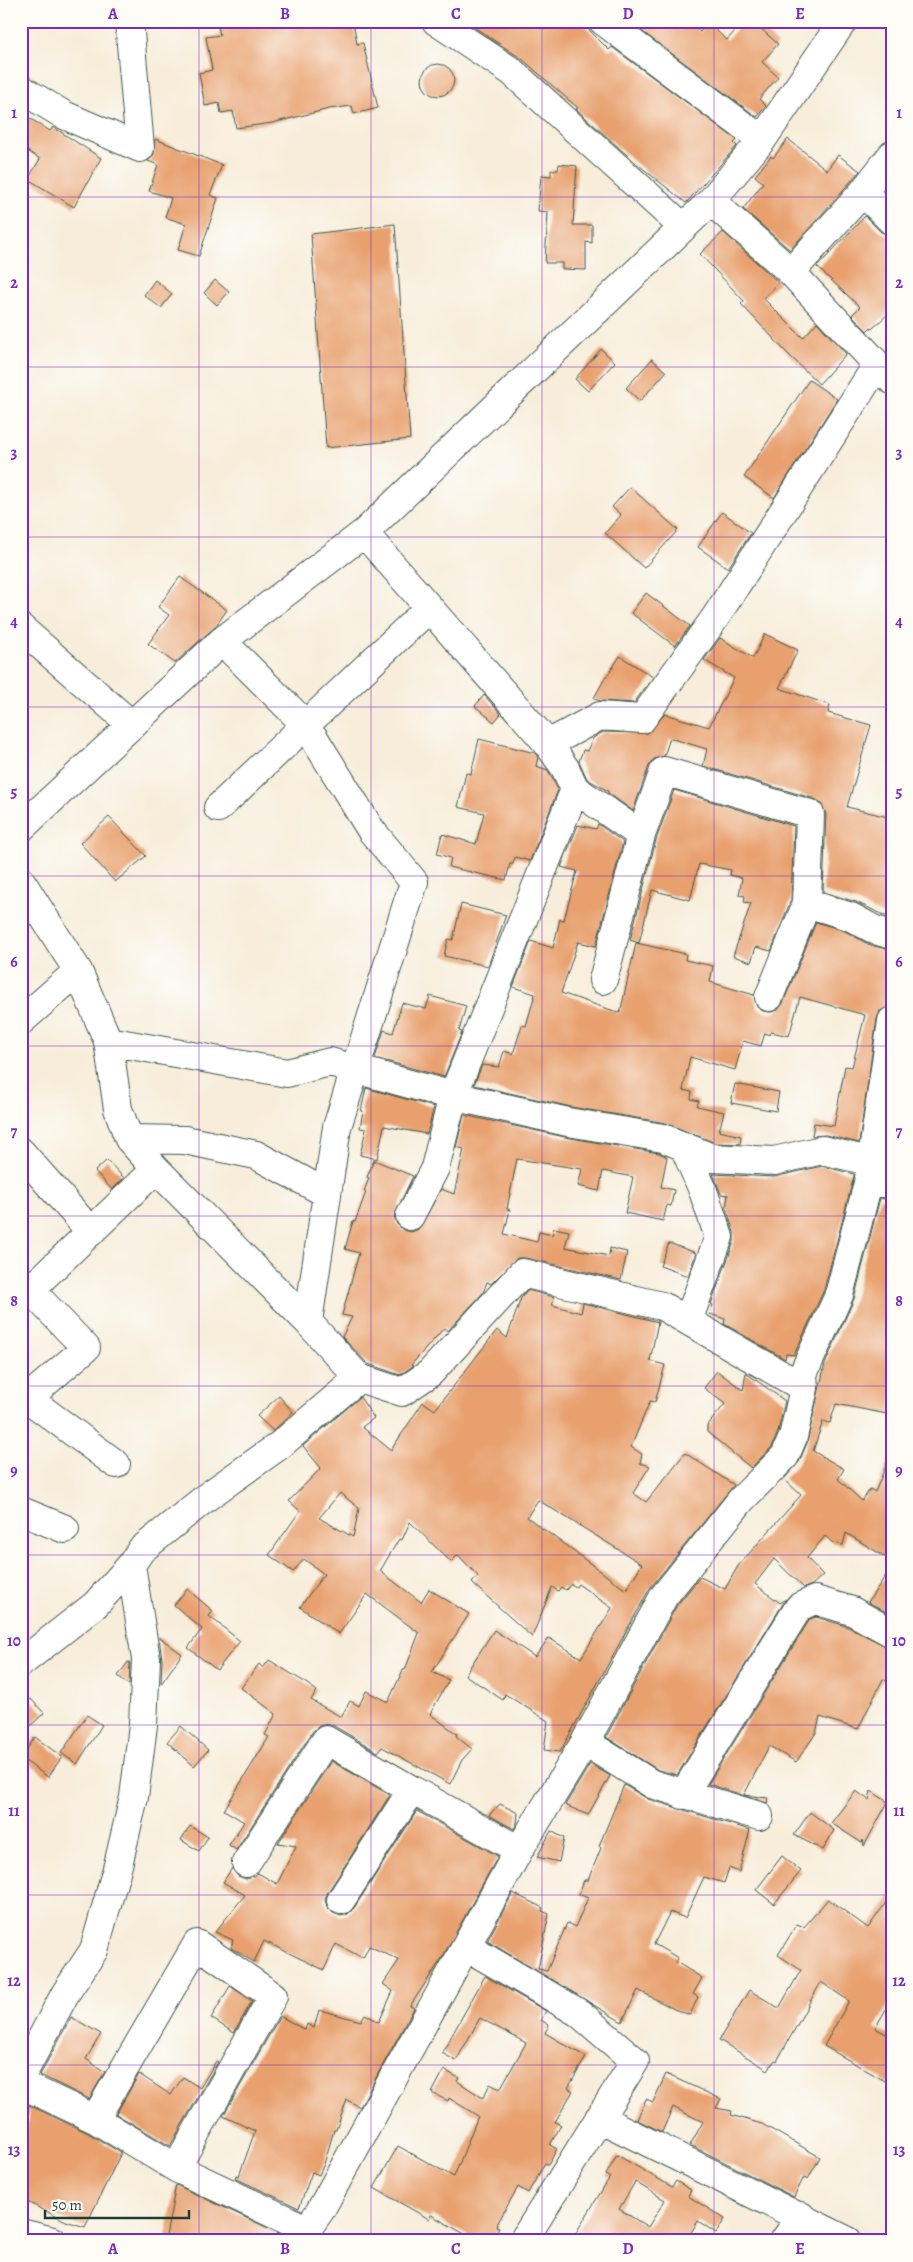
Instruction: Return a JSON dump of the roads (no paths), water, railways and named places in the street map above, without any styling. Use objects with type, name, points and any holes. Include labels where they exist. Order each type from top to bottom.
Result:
[{"type":"street","points":[[21,89],[64,115],[140,148],[129,21]]},
{"type":"street","points":[[436,21],[511,71],[683,226]]},
{"type":"street","points":[[603,21],[762,140]]},
{"type":"street","points":[[21,828],[222,641],[364,533],[711,201],[762,140],[843,21]]},
{"type":"street","points":[[791,272],[863,192],[892,155]]},
{"type":"street","points":[[863,192],[892,222]]},
{"type":"street","points":[[548,744],[600,716],[642,719],[715,618],[884,373],[791,272],[711,201]]},
{"type":"street","points":[[364,533],[428,609],[548,744],[565,768],[575,789],[641,835]]},
{"type":"street","points":[[218,808],[428,609]]},
{"type":"street","points":[[21,628],[132,725]]},
{"type":"street","points":[[222,641],[306,725],[370,830],[414,882],[337,1127],[308,1322]]},
{"type":"street","points":[[603,980],[641,835],[664,771],[810,814],[807,903],[769,997]]},
{"type":"street","points":[[410,1216],[435,1168],[453,1096],[575,789]]},
{"type":"street","points":[[21,881],[78,971],[108,1041],[118,1109],[129,1139],[156,1169],[308,1322],[359,1378],[402,1392],[430,1373],[522,1273],[662,1306],[804,1388]]},
{"type":"street","points":[[807,903],[851,917],[874,930],[892,935]]},
{"type":"street","points":[[21,1021],[78,971]]},
{"type":"street","points":[[21,2084],[94,2119],[176,2168],[302,2235],[320,2210],[520,1850],[585,1742],[664,1596],[741,1500],[785,1456],[793,1437],[804,1388],[803,1374],[838,1295],[878,1175],[892,1021]]},
{"type":"street","points":[[108,1041],[287,1073],[330,1062],[453,1096],[568,1122],[663,1138],[712,1158],[774,1161],[822,1150],[878,1175]]},
{"type":"street","points":[[129,1139],[185,1140],[256,1155],[326,1193]]},
{"type":"street","points":[[684,1147],[702,1188],[719,1237],[688,1321]]},
{"type":"street","points":[[21,1152],[91,1232]]},
{"type":"street","points":[[116,1464],[23,1398],[86,1348],[26,1285],[91,1232],[156,1169]]},
{"type":"street","points":[[21,1662],[95,1605],[131,1565],[141,1550],[208,1496],[280,1445],[359,1378]]},
{"type":"street","points":[[21,1511],[65,1529]]},
{"type":"street","points":[[21,2077],[65,1994],[94,1950],[118,1865],[134,1797],[143,1725],[146,1659],[131,1565]]},
{"type":"street","points":[[683,1795],[799,1607],[815,1600],[852,1611],[892,1633]]},
{"type":"street","points":[[246,1862],[326,1740],[520,1850]]},
{"type":"street","points":[[585,1742],[652,1784],[683,1795],[759,1816]]},
{"type":"street","points":[[341,1900],[412,1790]]},
{"type":"street","points":[[94,2119],[197,1944],[273,1996],[176,2168]]},
{"type":"street","points":[[466,1947],[579,2013],[635,2061],[523,2241]]},
{"type":"street","points":[[599,2118],[848,2241]]},
{"type":"street","points":[[784,2241],[800,2216]]},
{"type":"street","points":[[21,2233],[53,2241]]}]
